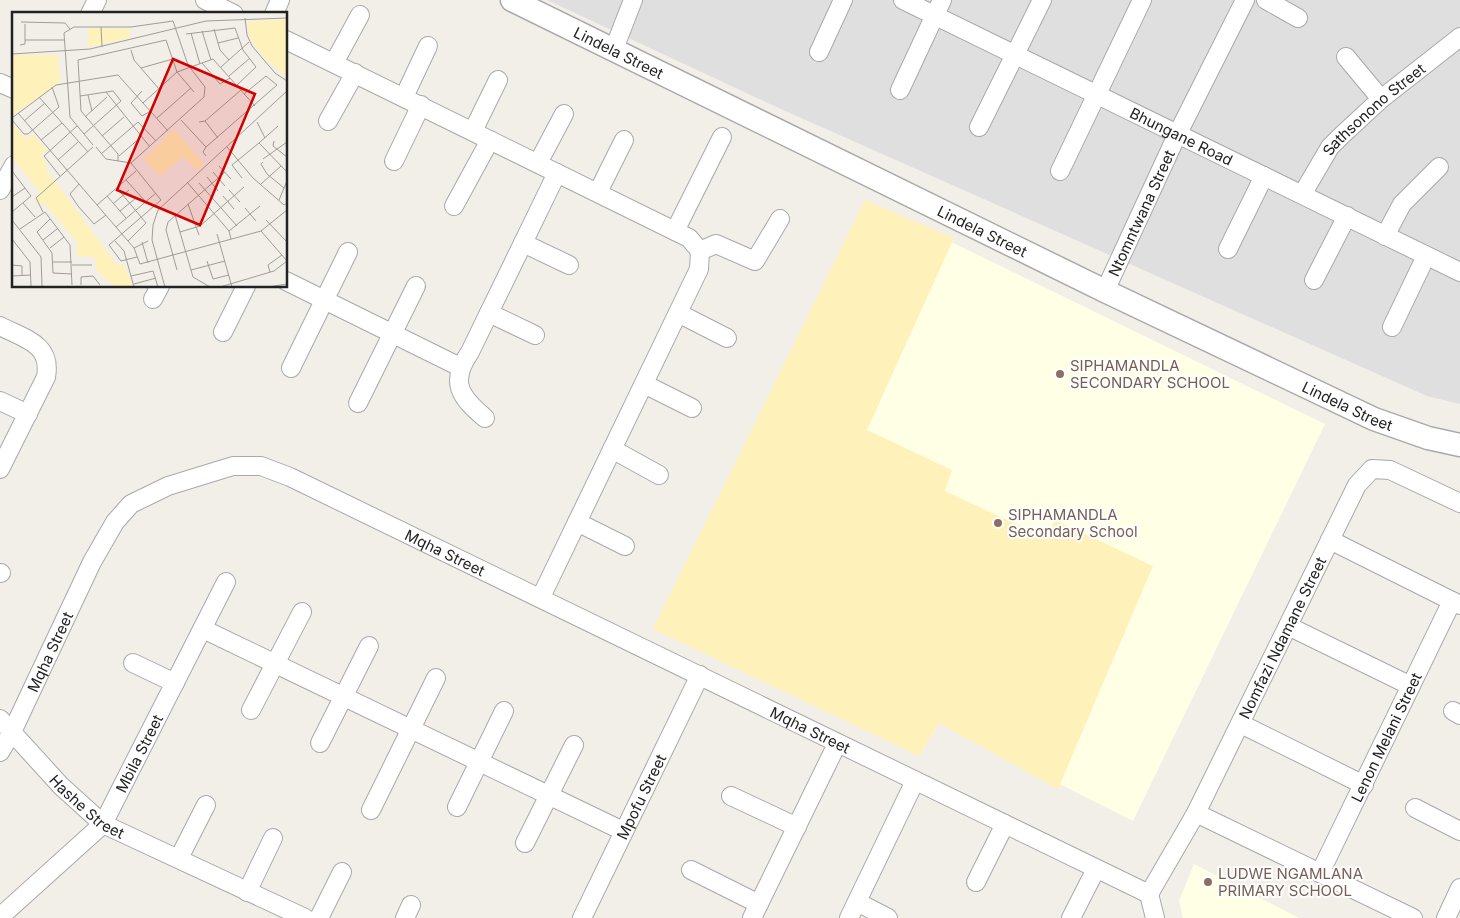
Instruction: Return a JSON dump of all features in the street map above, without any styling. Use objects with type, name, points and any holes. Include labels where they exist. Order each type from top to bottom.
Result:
[{"type":"street","points":[[91,12],[97,0]]},
{"type":"street","points":[[275,12],[280,0]]},
{"type":"street","name":"Lindela Street","points":[[512,0],[1105,291],[1374,419],[1428,438],[1460,445]]},
{"type":"street","points":[[614,50],[633,0]]},
{"type":"street","points":[[819,52],[843,0]]},
{"type":"street","name":"Bhungane Road","points":[[903,0],[938,8],[1015,55],[1177,135],[1302,193],[1460,272]]},
{"type":"street","points":[[979,127],[1042,0]]},
{"type":"street","points":[[1060,171],[1142,0]]},
{"type":"street","name":"Ntomntwana Street","points":[[1105,291],[1177,135],[1245,0]]},
{"type":"street","points":[[1266,0],[1298,18]]},
{"type":"street","points":[[211,6],[228,12]]},
{"type":"street","points":[[900,90],[938,8]]},
{"type":"street","points":[[334,64],[360,15]]},
{"type":"street","name":"Sathsonono Street","points":[[1302,193],[1330,147],[1381,99],[1460,37]]},
{"type":"street","points":[[288,41],[689,238],[700,251],[699,269],[541,597]]},
{"type":"street","points":[[404,98],[428,46]]},
{"type":"street","points":[[1346,58],[1381,99]]},
{"type":"street","points":[[328,121],[355,73]]},
{"type":"street","points":[[474,131],[498,80]]},
{"type":"street","points":[[0,83],[12,88]]},
{"type":"street","points":[[394,161],[421,105]]},
{"type":"street","points":[[538,163],[564,114]]},
{"type":"street","points":[[675,231],[722,137]]},
{"type":"street","points":[[454,206],[490,140]]},
{"type":"street","points":[[598,192],[624,140]]},
{"type":"street","points":[[1385,236],[1402,204],[1439,167]]},
{"type":"street","points":[[0,190],[12,168]]},
{"type":"street","points":[[485,418],[471,406],[462,394],[458,380],[460,367],[470,352],[557,173]]},
{"type":"street","points":[[1228,249],[1264,176]]},
{"type":"street","points":[[1314,280],[1347,216]]},
{"type":"street","points":[[700,251],[716,244],[755,261],[780,219]]},
{"type":"street","points":[[523,243],[569,265]]},
{"type":"street","points":[[291,368],[348,252]]},
{"type":"street","points":[[1392,327],[1426,256]]},
{"type":"street","points":[[288,282],[460,367]]},
{"type":"street","points":[[358,402],[416,286]]},
{"type":"street","points":[[223,332],[245,288]]},
{"type":"street","points":[[678,312],[727,338]]},
{"type":"street","points":[[489,313],[535,335]]},
{"type":"street","points":[[0,326],[37,345],[43,350],[47,359],[46,377],[0,469]]},
{"type":"street","points":[[644,384],[692,408]]},
{"type":"street","points":[[0,401],[28,414]]},
{"type":"street","points":[[612,449],[659,475]]},
{"type":"street","name":"Mqha Street","points":[[0,752],[12,732],[92,562],[115,522],[131,504],[145,495],[234,466],[261,466],[541,597],[837,744],[1149,894]]},
{"type":"street","name":"Nomfazi Ndamane Street","points":[[1149,894],[1196,813],[1357,485],[1372,470],[1390,470],[1460,503]]},
{"type":"street","points":[[577,522],[625,546]]},
{"type":"street","points":[[1330,540],[1456,603]]},
{"type":"street","name":"Mbila Street","points":[[103,824],[226,582]]},
{"type":"street","name":"Lenon Melani Street","points":[[1320,873],[1412,686],[1456,603]]},
{"type":"street","points":[[252,710],[302,612]]},
{"type":"street","points":[[1288,626],[1412,686]]},
{"type":"street","points":[[203,629],[623,831]]},
{"type":"street","points":[[320,743],[369,646]]},
{"type":"street","points":[[132,664],[175,683]]},
{"type":"street","name":"Mpofu Street","points":[[583,918],[623,831],[700,675]]},
{"type":"street","points":[[371,810],[436,678]]},
{"type":"street","points":[[457,807],[504,711]]},
{"type":"street","name":"Hashe Street","points":[[0,719],[61,786],[103,824],[305,918]]},
{"type":"street","points":[[1241,724],[1364,784]]},
{"type":"street","points":[[691,870],[755,911],[837,744]]},
{"type":"street","points":[[525,843],[574,745]]},
{"type":"street","points":[[849,918],[915,782]]},
{"type":"street","points":[[732,796],[797,827]]},
{"type":"street","points":[[179,858],[206,805]]},
{"type":"street","points":[[1415,808],[1460,831]]},
{"type":"street","points":[[1196,813],[1413,918]]},
{"type":"street","points":[[3,917],[103,824]]},
{"type":"street","points":[[976,882],[1005,824]]},
{"type":"street","points":[[247,892],[273,838]]},
{"type":"street","points":[[1071,918],[1096,869]]},
{"type":"street","points":[[320,918],[342,872]]},
{"type":"street","points":[[1446,918],[1460,888]]},
{"type":"street","points":[[1149,894],[1155,918]]},
{"type":"street","points":[[856,902],[888,918]]},
{"type":"shaded area","points":[[547,0],[1460,0],[1460,404],[1427,396],[772,105]]},
{"type":"shaded area","name":"SIPHAMANDLA Secondary School","points":[[865,200],[1325,424],[1133,821],[939,723],[919,756],[675,621]]},
{"type":"shaded area","name":"LUDWE NGAMLANA PRIMARY SCHOOL","points":[[1194,864],[1299,918],[1183,918],[1179,901]]},
{"type":"sand","points":[[865,200],[954,238],[867,430],[952,470],[945,491],[1046,538],[1055,520],[1153,566],[1058,789],[939,723],[919,756],[653,629]]},
{"type":"place","name":"SIPHAMANDLA SECONDARY SCHOOL","points":[[1060,374]]},
{"type":"place","name":"SIPHAMANDLA Secondary School","points":[[998,523]]},
{"type":"place","name":"LUDWE NGAMLANA PRIMARY SCHOOL","points":[[1208,882]]}]
